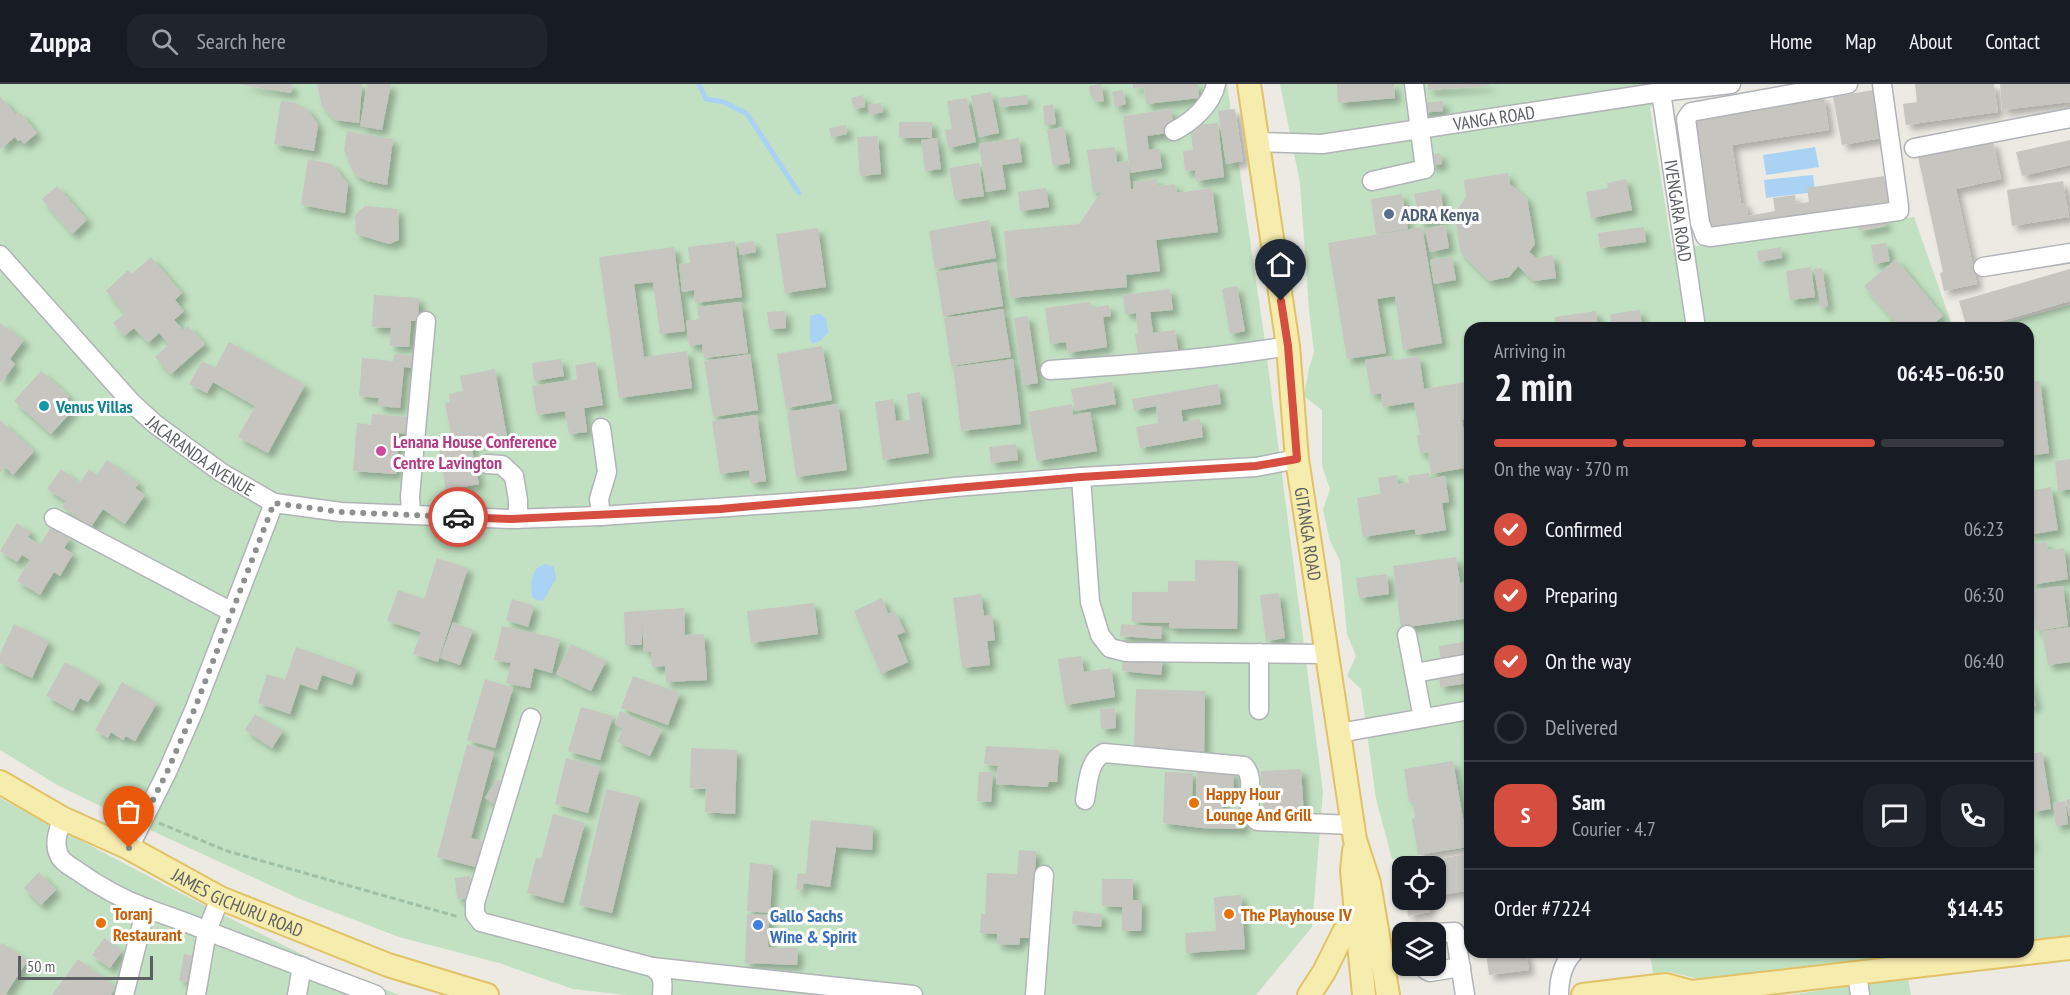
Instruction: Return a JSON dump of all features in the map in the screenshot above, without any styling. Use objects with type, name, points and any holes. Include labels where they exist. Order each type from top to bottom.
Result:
[{"type":"main road","name":"GITANGA ROAD","points":[[1249,84],[1288,346],[1297,459],[1354,833],[1370,883],[1389,995]]},
{"type":"main road","name":"JAMES GICHURU ROAD","points":[[0,782],[62,818],[129,848],[220,898],[388,965],[440,989],[487,995]]},
{"type":"main road","name":"GITANGA ROAD","points":[[1354,833],[1352,871],[1364,995]]},
{"type":"main road","points":[[1309,995],[1324,972],[1356,908]]},
{"type":"main road","points":[[2034,951],[2070,948]]},
{"type":"main road","points":[[1583,995],[1666,985],[1689,994],[1762,989],[1916,959]]},
{"type":"street","points":[[1174,131],[1186,125],[1211,99],[1216,84]]},
{"type":"street","points":[[1372,181],[1425,169],[1414,84]]},
{"type":"street","points":[[1848,84],[1691,112],[1686,118],[1700,223],[1705,236],[1899,211],[1882,84]]},
{"type":"street","name":"VANGA ROAD","points":[[1258,142],[1322,144],[1419,130],[1637,90],[1661,93],[1721,85]]},
{"type":"street","name":"IVENGARA ROAD","points":[[1661,93],[1695,322]]},
{"type":"street","points":[[1914,148],[2070,118]]},
{"type":"street","points":[[1669,144],[1689,141]]},
{"type":"street","points":[[1983,267],[2070,253]]},
{"type":"street","name":"JACARANDA AVENUE","points":[[0,255],[132,403],[155,424],[222,473],[274,503],[341,512],[518,519],[601,516],[858,498],[955,487],[1081,477],[1256,466],[1297,459]]},
{"type":"street","points":[[411,514],[410,496],[426,321]]},
{"type":"street","points":[[1050,370],[1147,364],[1288,346]]},
{"type":"street","points":[[601,428],[607,472],[598,499],[601,516]]},
{"type":"street","points":[[487,464],[502,465],[514,476],[518,519]]},
{"type":"street","points":[[1081,477],[1090,602],[1100,634],[1110,648],[1126,652],[1328,654]]},
{"type":"street","points":[[129,848],[173,760],[274,503]]},
{"type":"street","points":[[54,518],[232,612]]},
{"type":"street","points":[[1407,635],[1423,718]]},
{"type":"street","points":[[1258,710],[1259,653]]},
{"type":"street","points":[[1414,674],[1464,664]]},
{"type":"street","points":[[1339,734],[1464,711]]},
{"type":"street","points":[[531,718],[475,903],[475,914],[481,922],[652,967],[913,995]]},
{"type":"street","points":[[1085,800],[1093,763],[1098,756],[1104,753],[1244,766],[1249,771],[1251,780],[1249,808],[1257,821],[1354,833]]},
{"type":"street","points":[[62,818],[56,838],[63,861],[93,881],[146,908],[183,920],[376,995]]},
{"type":"street","points":[[1035,995],[1044,875]]},
{"type":"street","points":[[196,995],[207,931],[220,898]]},
{"type":"street","points":[[124,995],[146,908]]},
{"type":"street","points":[[1446,932],[1455,932],[1465,995]]},
{"type":"street","points":[[1559,995],[1562,970],[1569,958]]},
{"type":"street","points":[[297,995],[302,966]]},
{"type":"street","points":[[652,967],[660,973],[663,981],[662,995]]},
{"type":"street","points":[[1446,969],[1461,967]]},
{"type":"street","points":[[1857,972],[1860,995]]},
{"type":"path","points":[[144,817],[227,851],[456,917],[475,914]]},
{"type":"green space","points":[[0,84],[1227,84],[1263,328],[1323,792],[1312,927],[1256,995],[626,995],[573,989],[499,963],[399,937],[300,899],[59,786],[0,750]]},
{"type":"green space","points":[[1280,84],[1678,84],[1650,108],[1672,249],[1914,217],[1951,322],[1464,322],[1464,849],[1413,856],[1392,856],[1392,859],[1376,799],[1361,689],[1347,676],[1356,656],[1347,634],[1340,561],[1330,541],[1323,510],[1330,489],[1322,466],[1322,410],[1304,396],[1314,352],[1300,183]]},
{"type":"green space","points":[[2070,305],[2070,937],[2034,941],[2034,322],[2007,322]]},
{"type":"green space","points":[[0,798],[319,963],[399,995],[0,995]]},
{"type":"green space","points":[[1651,958],[1895,958],[1699,979],[1670,972],[1653,973]]},
{"type":"green space","points":[[1908,978],[1911,995],[1789,995]]},
{"type":"water","points":[[1815,147],[1819,167],[1766,175],[1763,155]]},
{"type":"water","points":[[1813,175],[1815,192],[1766,198],[1764,180]]},
{"type":"water","points":[[817,314],[826,318],[828,333],[820,341],[812,344],[810,316]]},
{"type":"water","points":[[546,564],[554,567],[556,579],[543,601],[536,600],[532,597],[534,572]]},
{"type":"building","points":[[239,84],[292,84],[291,93]]},
{"type":"building","points":[[317,84],[362,84],[359,123],[335,120],[322,106]]},
{"type":"building","points":[[367,84],[391,84],[382,130],[360,126]]},
{"type":"building","points":[[1101,84],[1104,101],[1095,102],[1094,96],[1090,96],[1089,86]]},
{"type":"building","points":[[1133,84],[1198,84],[1199,98],[1146,104],[1144,87],[1133,88]]},
{"type":"building","points":[[1337,84],[1394,84],[1395,98],[1338,103]]},
{"type":"building","points":[[1428,84],[1489,84],[1489,86],[1428,90]]},
{"type":"building","points":[[1915,84],[1994,84],[1998,112],[1906,125],[1903,104],[1917,102]]},
{"type":"building","points":[[2000,84],[2070,84],[2070,102],[2002,110]]},
{"type":"building","points":[[1123,90],[1126,104],[1115,107],[1112,92]]},
{"type":"building","points":[[1873,90],[1882,138],[1842,145],[1833,97]]},
{"type":"building","points":[[991,92],[999,133],[979,137],[971,96]]},
{"type":"building","points":[[863,95],[865,107],[854,109],[851,98]]},
{"type":"building","points":[[1027,95],[1028,104],[1000,107],[999,98]]},
{"type":"building","points":[[0,96],[16,115],[20,112],[37,133],[24,144],[15,137],[0,149]]},
{"type":"building","points":[[1824,96],[1829,130],[1732,145],[1741,203],[1746,203],[1748,216],[1775,211],[1773,198],[1795,195],[1796,204],[1809,202],[1807,188],[1884,176],[1888,205],[1707,233],[1689,117]]},
{"type":"building","points":[[967,98],[976,142],[948,148],[945,130],[952,129],[947,101]]},
{"type":"building","points":[[281,101],[294,102],[308,110],[318,125],[314,151],[274,144]]},
{"type":"building","points":[[1443,101],[1443,111],[1421,113],[1420,103]]},
{"type":"building","points":[[881,103],[883,112],[870,115],[868,105]]},
{"type":"building","points":[[1053,104],[1056,124],[1045,125],[1043,106]]},
{"type":"building","points":[[1171,109],[1174,132],[1147,136],[1149,150],[1159,148],[1162,168],[1130,173],[1123,116]]},
{"type":"building","points":[[1235,109],[1243,161],[1226,164],[1218,111]]},
{"type":"building","points":[[899,122],[932,122],[932,138],[899,138]]},
{"type":"building","points":[[1218,123],[1224,177],[1196,181],[1195,170],[1185,171],[1183,151],[1193,150],[1190,126]]},
{"type":"building","points":[[846,125],[847,134],[831,137],[829,128]]},
{"type":"building","points":[[1064,127],[1070,163],[1053,166],[1047,130]]},
{"type":"building","points":[[347,131],[393,139],[387,185],[367,181],[354,174],[344,150]]},
{"type":"building","points":[[878,136],[881,174],[860,176],[857,137]]},
{"type":"building","points":[[937,138],[941,169],[925,171],[921,140]]},
{"type":"building","points":[[1019,138],[1022,162],[1002,165],[1006,189],[986,192],[979,144]]},
{"type":"building","points":[[2070,140],[2070,165],[2022,176],[2016,152]]},
{"type":"building","points":[[1993,141],[2001,179],[1956,189],[1977,284],[1944,291],[1940,273],[1943,272],[1918,157]]},
{"type":"building","points":[[1115,147],[1117,162],[1128,161],[1131,189],[1134,189],[1133,182],[1157,179],[1158,186],[1175,184],[1177,193],[1212,188],[1218,232],[1156,240],[1160,271],[1126,275],[1127,287],[1010,298],[1004,231],[1079,224],[1101,192],[1093,193],[1087,150]]},
{"type":"building","points":[[1440,153],[1442,164],[1430,166],[1429,155]]},
{"type":"building","points":[[308,159],[332,164],[348,184],[345,213],[301,205]]},
{"type":"building","points":[[979,163],[984,196],[955,200],[949,168]]},
{"type":"building","points":[[1508,173],[1510,184],[1527,199],[1535,244],[1529,252],[1536,258],[1553,255],[1556,278],[1534,281],[1518,266],[1509,277],[1489,281],[1461,253],[1454,214],[1466,197],[1464,180]]},
{"type":"building","points":[[1626,179],[1632,210],[1591,218],[1586,192],[1608,188],[1607,183]]},
{"type":"building","points":[[2063,181],[2069,217],[2012,226],[2007,190]]},
{"type":"building","points":[[57,186],[87,220],[72,234],[42,199]]},
{"type":"building","points":[[1046,188],[1049,207],[1020,211],[1018,192]]},
{"type":"building","points":[[1440,189],[1445,218],[1420,223],[1414,194]]},
{"type":"building","name":"ADRA Kenya","points":[[1402,194],[1408,229],[1376,234],[1371,199]]},
{"type":"building","points":[[365,206],[398,209],[399,240],[389,244],[356,234],[355,215]]},
{"type":"building","points":[[1885,219],[1886,226],[1859,231],[1858,224]]},
{"type":"building","points":[[989,220],[996,258],[935,269],[929,231]]},
{"type":"building","points":[[1445,225],[1449,248],[1430,252],[1425,229]]},
{"type":"building","points":[[1422,227],[1442,343],[1403,350],[1395,296],[1377,299],[1386,353],[1347,359],[1328,243]]},
{"type":"building","points":[[1644,227],[1646,242],[1600,248],[1598,233]]},
{"type":"building","points":[[818,228],[826,287],[785,293],[776,234]]},
{"type":"building","points":[[735,241],[742,297],[695,303],[694,290],[682,292],[679,264],[690,263],[688,247]]},
{"type":"building","points":[[754,241],[756,252],[740,255],[739,243]]},
{"type":"building","points":[[1886,243],[1890,261],[1874,264],[1871,245]]},
{"type":"building","points":[[674,247],[685,331],[660,334],[653,282],[634,284],[644,357],[687,351],[692,388],[619,398],[599,257]]},
{"type":"building","points":[[1781,247],[1782,258],[1759,262],[1757,251]]},
{"type":"building","points":[[151,257],[182,293],[175,300],[184,311],[174,320],[183,330],[188,326],[205,344],[171,374],[155,357],[169,344],[159,333],[148,343],[134,328],[124,336],[113,323],[125,313],[106,291],[128,270],[132,274]]},
{"type":"building","points":[[1452,257],[1456,280],[1434,284],[1430,260]]},
{"type":"building","points":[[1896,259],[1943,316],[1936,322],[1895,322],[1864,286]]},
{"type":"building","points":[[996,262],[1003,306],[943,316],[936,272]]},
{"type":"building","points":[[1811,267],[1815,297],[1790,300],[1786,271]]},
{"type":"building","points":[[1822,268],[1828,306],[1821,308],[1814,269]]},
{"type":"building","points":[[2070,269],[2070,301],[1998,322],[1965,322],[1959,301]]},
{"type":"building","points":[[1237,286],[1245,331],[1230,334],[1222,289]]},
{"type":"building","points":[[1170,289],[1173,310],[1150,312],[1153,333],[1175,330],[1179,355],[1139,360],[1135,334],[1138,334],[1136,313],[1125,314],[1123,295]]},
{"type":"building","points":[[374,295],[419,298],[418,321],[411,321],[409,347],[390,346],[391,328],[372,327]]},
{"type":"building","points":[[741,302],[748,353],[704,358],[702,344],[689,346],[686,321],[699,319],[697,307]]},
{"type":"building","points":[[1090,302],[1091,308],[1109,305],[1111,316],[1103,317],[1107,347],[1068,353],[1066,342],[1050,344],[1045,308]]},
{"type":"building","points":[[1003,309],[1011,357],[951,366],[944,318]]},
{"type":"building","points":[[1640,310],[1641,322],[1611,322],[1610,314]]},
{"type":"building","points":[[785,311],[786,328],[769,329],[767,312]]},
{"type":"building","points":[[1596,311],[1597,322],[1555,322],[1555,317]]},
{"type":"building","points":[[1028,316],[1038,383],[1023,385],[1014,318]]},
{"type":"building","name":"Venus Villas","points":[[0,323],[24,340],[10,359],[15,364],[2,382],[0,381]]},
{"type":"building","points":[[229,342],[305,385],[268,453],[238,437],[255,406],[213,382],[207,393],[189,384],[202,361],[215,368]]},
{"type":"building","points":[[822,346],[832,400],[786,408],[777,354]]},
{"type":"building","points":[[394,354],[414,355],[413,368],[404,367],[400,408],[378,406],[379,398],[359,396],[362,358],[393,361]]},
{"type":"building","points":[[750,354],[758,410],[713,417],[704,361]]},
{"type":"building","points":[[1391,356],[1392,361],[1419,356],[1424,389],[1464,382],[1464,420],[1462,420],[1464,468],[1431,474],[1428,452],[1420,453],[1417,435],[1420,435],[1414,402],[1383,407],[1381,393],[1371,395],[1365,360]]},
{"type":"building","points":[[561,359],[564,376],[534,381],[532,363]]},
{"type":"building","points":[[1013,359],[1021,424],[961,431],[953,367]]},
{"type":"building","points":[[596,362],[603,405],[584,408],[587,432],[569,434],[565,411],[537,415],[532,386],[577,379],[575,365]]},
{"type":"building","points":[[495,369],[507,437],[471,444],[479,484],[446,490],[439,447],[453,445],[445,403],[450,402],[449,394],[463,391],[460,376]]},
{"type":"building","name":"Venus Villas","points":[[41,371],[69,396],[64,402],[73,410],[51,434],[14,401]]},
{"type":"building","points":[[2040,381],[2049,453],[2034,455],[2034,382]]},
{"type":"building","points":[[1112,382],[1116,404],[1075,411],[1071,389]]},
{"type":"building","points":[[1218,384],[1221,404],[1181,410],[1183,422],[1200,419],[1203,437],[1140,448],[1136,427],[1158,423],[1156,406],[1134,410],[1132,399]]},
{"type":"building","points":[[920,392],[929,453],[883,460],[875,402],[893,399],[896,421],[910,420],[907,394]]},
{"type":"building","points":[[838,404],[847,470],[796,477],[787,412]]},
{"type":"building","points":[[1072,404],[1073,415],[1090,412],[1097,451],[1037,461],[1028,412]]},
{"type":"building","points":[[372,414],[409,417],[408,434],[399,433],[396,474],[353,471],[357,423],[371,425]]},
{"type":"building","points":[[757,415],[766,481],[751,483],[749,470],[720,474],[712,421]]},
{"type":"building","name":"Venus Villas","points":[[0,420],[34,451],[13,475],[5,467],[0,473]]},
{"type":"building","points":[[1016,444],[1018,460],[991,463],[989,447]]},
{"type":"building","points":[[2070,459],[2070,489],[2058,491],[2055,461]]},
{"type":"building","points":[[107,460],[139,483],[135,488],[145,495],[125,524],[103,509],[91,527],[62,507],[66,501],[47,489],[61,469],[80,483],[89,469],[97,475]]},
{"type":"building","points":[[1429,473],[1430,479],[1445,476],[1449,502],[1442,503],[1446,530],[1416,535],[1415,529],[1363,537],[1357,498],[1381,494],[1378,478],[1397,475],[1398,484],[1409,483],[1408,476]]},
{"type":"building","points":[[2051,487],[2058,530],[2034,534],[2034,490]]},
{"type":"building","points":[[17,523],[31,532],[28,537],[40,545],[51,527],[70,539],[64,548],[73,554],[60,576],[54,572],[40,595],[17,581],[30,560],[22,555],[17,562],[0,551]]},
{"type":"building","points":[[2047,542],[2048,550],[2064,548],[2068,579],[2034,585],[2034,543]]},
{"type":"building","points":[[1456,557],[1460,583],[1464,583],[1464,619],[1401,628],[1393,566]]},
{"type":"building","points":[[437,558],[468,568],[438,662],[413,654],[421,632],[387,621],[398,590],[424,599]]},
{"type":"building","points":[[1195,560],[1238,561],[1237,629],[1169,628],[1169,623],[1132,622],[1132,592],[1168,592],[1168,581],[1195,581]]},
{"type":"building","points":[[1387,574],[1389,594],[1359,598],[1356,578]]},
{"type":"building","points":[[2063,586],[2068,626],[2036,631],[2034,590]]},
{"type":"building","points":[[1279,593],[1285,638],[1266,641],[1260,595]]},
{"type":"building","points":[[981,594],[984,616],[992,615],[995,640],[987,641],[990,665],[962,668],[953,598]]},
{"type":"building","points":[[882,598],[888,614],[895,611],[905,632],[897,635],[908,662],[881,674],[854,611]]},
{"type":"building","points":[[512,599],[534,606],[528,627],[506,620]]},
{"type":"building","points":[[814,603],[818,634],[751,643],[747,611]]},
{"type":"building","points":[[684,608],[685,635],[704,634],[707,680],[666,682],[665,666],[652,667],[651,652],[644,652],[642,624],[642,645],[625,645],[624,612]]},
{"type":"building","points":[[453,622],[473,630],[460,665],[440,658]]},
{"type":"building","points":[[14,624],[49,641],[32,678],[0,663],[0,654]]},
{"type":"building","points":[[1121,624],[1162,627],[1161,639],[1120,636]]},
{"type":"building","points":[[502,626],[560,639],[552,673],[534,668],[530,688],[506,683],[511,663],[494,660]]},
{"type":"building","points":[[2070,627],[2070,662],[2048,665],[2042,631]]},
{"type":"building","points":[[1464,642],[1464,657],[1441,660],[1439,646]]},
{"type":"building","points":[[571,644],[606,661],[591,691],[556,674]]},
{"type":"building","points":[[296,647],[357,669],[352,685],[322,675],[317,690],[300,684],[290,714],[258,703],[267,674],[285,680]]},
{"type":"building","points":[[1123,655],[1163,658],[1161,675],[1122,671]]},
{"type":"building","points":[[1081,656],[1084,672],[1111,668],[1115,697],[1065,705],[1058,659]]},
{"type":"building","points":[[65,662],[100,682],[88,702],[80,698],[73,711],[46,696]]},
{"type":"building","points":[[1464,671],[1464,684],[1440,687],[1439,674]]},
{"type":"building","points":[[633,676],[680,693],[668,725],[621,708]]},
{"type":"building","points":[[485,679],[513,688],[495,748],[467,740]]},
{"type":"building","points":[[122,682],[157,703],[135,741],[126,736],[123,740],[111,732],[108,738],[95,730]]},
{"type":"building","points":[[1136,689],[1205,691],[1204,756],[1134,753]]},
{"type":"building","points":[[581,707],[613,716],[600,760],[568,751]]},
{"type":"building","points":[[1115,708],[1116,728],[1101,729],[1100,709]]},
{"type":"building","points":[[620,711],[662,730],[650,756],[617,742],[623,728],[615,724]]},
{"type":"building","points":[[255,714],[283,731],[272,748],[245,730]]},
{"type":"building","points":[[467,744],[494,752],[471,838],[486,842],[480,868],[437,857]]},
{"type":"building","points":[[986,746],[1059,750],[1057,782],[1049,782],[1047,787],[996,784],[998,766],[984,764]]},
{"type":"building","points":[[691,748],[737,750],[735,814],[705,812],[706,789],[690,788]]},
{"type":"building","points":[[2042,752],[2051,809],[2034,812],[2034,753]]},
{"type":"building","points":[[566,758],[600,767],[588,813],[555,804]]},
{"type":"building","points":[[1453,761],[1464,824],[1464,848],[1418,855],[1412,819],[1415,818],[1413,801],[1409,802],[1404,769]]},
{"type":"building","points":[[1301,769],[1304,816],[1264,818],[1261,771]]},
{"type":"building","name":"Happy Hour Lounge And Grill","points":[[1197,771],[1234,772],[1233,790],[1218,790],[1217,797],[1223,797],[1223,808],[1244,809],[1243,829],[1201,828],[1163,823],[1165,772],[1193,773],[1192,797],[1196,797]]},
{"type":"building","points":[[979,772],[993,772],[991,802],[977,801]]},
{"type":"building","points":[[497,779],[508,786],[497,805],[485,798]]},
{"type":"building","points":[[606,789],[640,797],[612,913],[579,905]]},
{"type":"building","points":[[2070,799],[2070,816],[2069,816],[2066,800]]},
{"type":"building","points":[[2065,801],[2068,824],[2056,826],[2053,803]]},
{"type":"building","points":[[553,814],[585,823],[563,903],[527,893],[536,858],[541,859]]},
{"type":"building","points":[[811,820],[873,826],[872,850],[836,847],[830,887],[803,883],[802,890],[796,889],[798,873],[806,874]]},
{"type":"building","points":[[1019,850],[1036,851],[1031,938],[1020,938],[1019,945],[997,944],[997,934],[980,933],[981,914],[985,914],[987,873],[1017,874]]},
{"type":"building","points":[[1464,854],[1464,891],[1446,894],[1446,858]]},
{"type":"building","points":[[750,863],[773,865],[770,913],[747,911]]},
{"type":"building","points":[[39,872],[56,890],[41,905],[24,888]]},
{"type":"building","points":[[470,876],[472,898],[457,899],[455,878]]},
{"type":"building","points":[[1102,879],[1133,879],[1133,900],[1142,900],[1141,931],[1122,931],[1122,907],[1102,906]]},
{"type":"building","name":"The Playhouse IV","points":[[1241,895],[1245,949],[1186,953],[1185,933],[1216,931],[1214,897]]},
{"type":"building","points":[[1407,910],[1430,910],[1430,912],[1408,916]]},
{"type":"building","points":[[1073,911],[1102,914],[1101,927],[1072,924]]},
{"type":"building","points":[[747,914],[769,915],[768,947],[798,948],[797,965],[745,963]]},
{"type":"building","points":[[104,938],[122,951],[110,968],[92,955]]},
{"type":"building","points":[[2,943],[28,960],[5,995],[0,995],[0,946]]},
{"type":"building","points":[[184,954],[192,956],[187,982],[179,980]]},
{"type":"building","points":[[1487,958],[1527,958],[1529,970],[1489,975]]},
{"type":"building","points":[[78,959],[116,987],[111,995],[52,995]]},
{"type":"waterway","points":[[699,84],[706,99],[724,102],[747,114],[799,193]]},
{"type":"way so far","points":[[129,848],[168,770],[195,708],[274,503],[341,512],[458,517]]},
{"type":"place","name":"ADRA Kenya","points":[[1389,214]]},
{"type":"place","name":"Venus Villas","points":[[44,406]]},
{"type":"place","name":"Lenana House Conference Centre Lavington","points":[[381,451]]},
{"type":"place","name":"Happy Hour Lounge And Grill","points":[[1194,803]]},
{"type":"place","name":"The Playhouse IV","points":[[1229,914]]},
{"type":"place","name":"Toranj Restaurant","points":[[101,923]]},
{"type":"place","name":"Gallo Sachs Wine & Spirit","points":[[758,925]]},
{"type":"route","points":[[458,517],[511,519],[720,509],[858,498],[955,487],[1256,466],[1297,459],[1288,346],[1281,301]]}]
